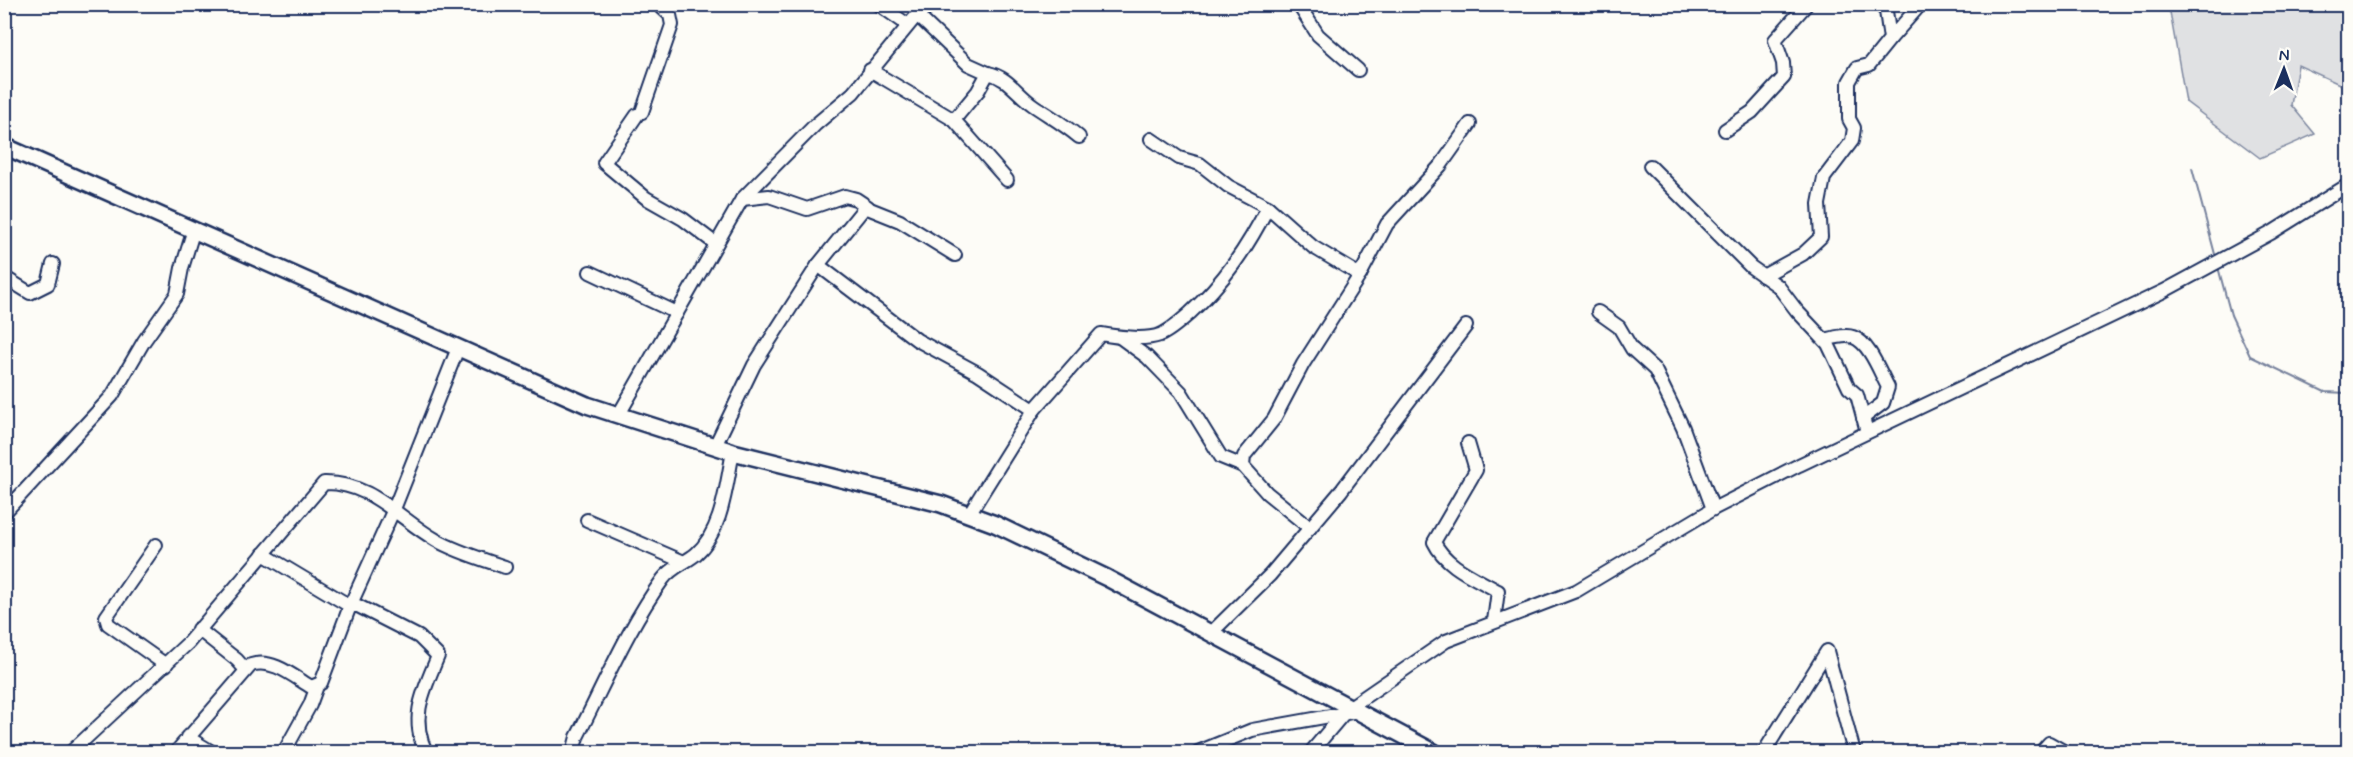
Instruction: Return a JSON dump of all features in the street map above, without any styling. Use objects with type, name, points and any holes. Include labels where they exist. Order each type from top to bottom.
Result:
[{"type":"main road","points":[[4,146],[458,348],[618,416],[733,452],[904,494],[969,514],[1046,547],[1434,753]]},
{"type":"street","points":[[658,4],[670,15],[672,25],[640,114],[604,163],[646,198],[683,219],[716,244]]},
{"type":"street","points":[[878,4],[908,25]]},
{"type":"street","points":[[618,416],[628,394],[742,199],[815,125],[853,93],[908,25],[932,4]]},
{"type":"street","points":[[1298,4],[1318,35],[1358,70]]},
{"type":"street","points":[[1725,130],[1752,112],[1784,76],[1784,63],[1775,39],[1807,4]]},
{"type":"street","points":[[1879,4],[1886,11],[1890,39]]},
{"type":"street","points":[[1763,276],[1803,254],[1821,237],[1819,204],[1824,178],[1852,141],[1854,128],[1849,119],[1849,82],[1857,68],[1869,65],[1922,4]]},
{"type":"street","points":[[917,15],[968,64],[1001,76],[1033,104],[1058,118],[1079,136]]},
{"type":"street","points":[[870,70],[954,120],[1007,180]]},
{"type":"street","points":[[954,120],[978,91],[988,73]]},
{"type":"street","points":[[1243,466],[1244,456],[1274,419],[1303,364],[1360,275],[1388,224],[1441,165],[1470,124]]},
{"type":"street","points":[[1151,139],[1179,158],[1200,164],[1228,186],[1268,207],[1313,247],[1360,275]]},
{"type":"street","points":[[1650,166],[1763,276],[1778,286],[1797,311],[1825,340],[1850,388],[1857,395],[1867,432]]},
{"type":"street","points":[[1311,753],[1351,710],[1446,641],[1576,591],[1713,509],[1867,432],[2164,291],[2271,233],[2349,185]]},
{"type":"street","points":[[742,199],[769,196],[807,209],[845,196],[856,198],[868,207],[900,221],[955,255]]},
{"type":"street","points":[[715,446],[754,365],[818,266],[855,217],[868,207]]},
{"type":"street","points":[[969,514],[1035,410],[1101,334],[1121,338],[1158,336],[1185,317],[1215,290],[1249,246],[1268,207]]},
{"type":"street","points":[[4,513],[112,396],[144,341],[177,294],[182,268],[194,230]]},
{"type":"street","points":[[4,277],[30,292],[48,284],[53,264]]},
{"type":"street","points":[[818,266],[917,340],[978,374],[1035,410]]},
{"type":"street","points":[[590,272],[677,313]]},
{"type":"street","points":[[1598,312],[1619,327],[1632,349],[1655,370],[1683,428],[1713,509]]},
{"type":"street","points":[[1210,634],[1270,575],[1341,491],[1466,326]]},
{"type":"street","points":[[1825,340],[1841,336],[1854,337],[1866,347],[1888,387],[1883,404],[1863,418]]},
{"type":"street","points":[[1121,338],[1147,357],[1181,392],[1221,457],[1243,466],[1267,493],[1310,528]]},
{"type":"street","points":[[284,753],[310,705],[350,606],[394,509],[458,348]]},
{"type":"street","points":[[1468,443],[1476,470],[1434,542],[1438,552],[1466,574],[1498,591],[1494,621]]},
{"type":"street","points":[[575,752],[577,737],[631,633],[664,578],[697,553],[714,530],[724,501],[733,452]]},
{"type":"street","points":[[71,753],[166,665],[324,483],[340,483],[367,491],[394,509],[414,527],[439,542],[505,567]]},
{"type":"street","points":[[587,520],[684,562]]},
{"type":"street","points":[[156,545],[106,617],[108,624],[166,665]]},
{"type":"street","points":[[263,554],[350,606],[358,606],[419,637],[438,656],[417,716],[421,743],[426,753]]},
{"type":"street","points":[[198,629],[237,660],[244,669]]},
{"type":"street","points":[[1764,753],[1827,651],[1854,753]]},
{"type":"street","points":[[176,753],[244,669],[258,662],[267,663],[311,687],[317,686]]},
{"type":"street","points":[[1198,753],[1252,730],[1351,710]]},
{"type":"street","points":[[187,737],[212,753]]},
{"type":"street","points":[[2042,753],[2049,743],[2066,753]]},
{"type":"shaded area","points":[[2143,5],[2348,5],[2348,88],[2298,65],[2291,105],[2315,134],[2260,158],[2186,102],[2170,12]]},
{"type":"waterway","points":[[2192,168],[2216,258]]},
{"type":"waterway","points":[[2218,267],[2231,315],[2250,356],[2325,392],[2348,393]]}]
